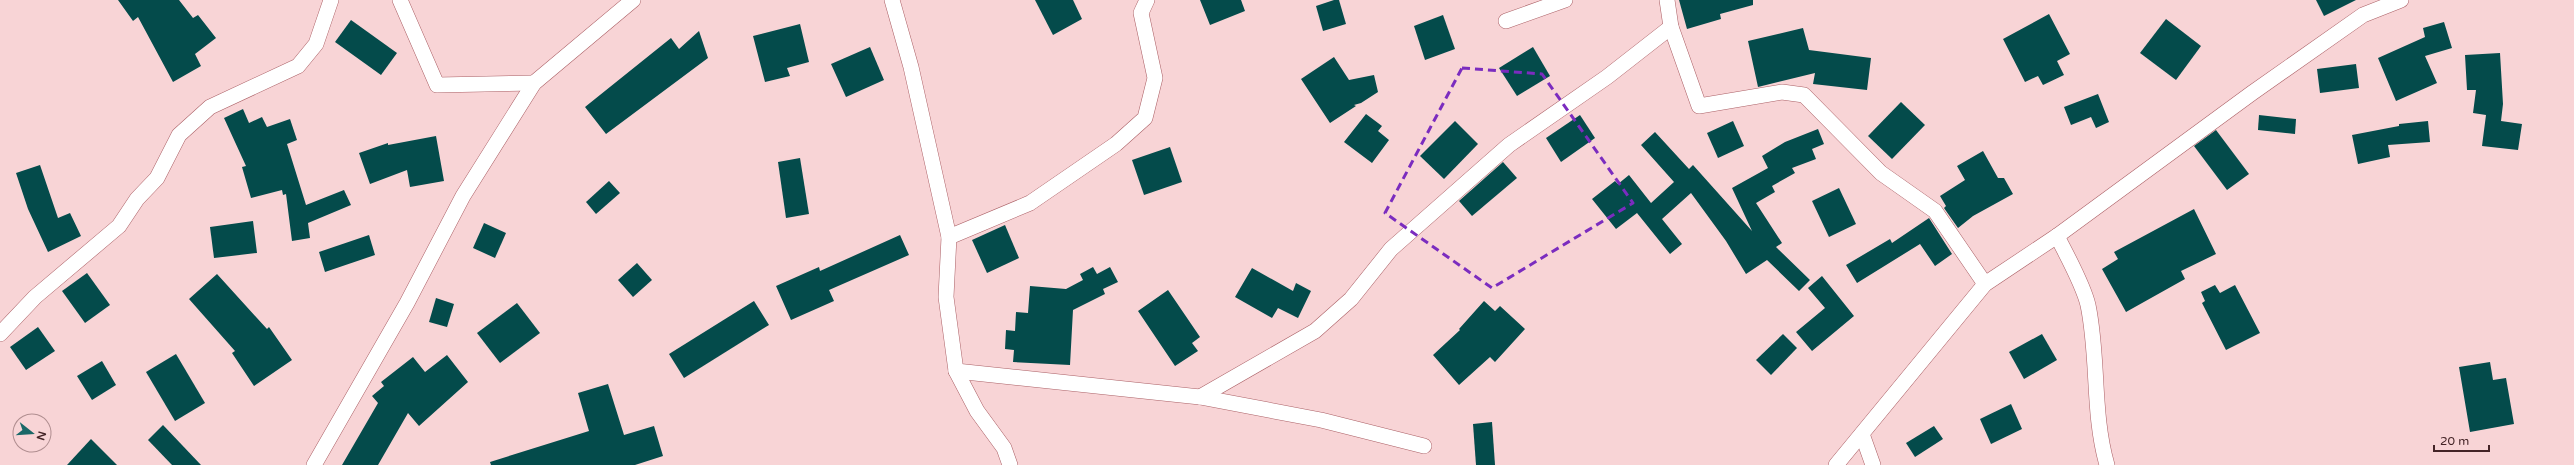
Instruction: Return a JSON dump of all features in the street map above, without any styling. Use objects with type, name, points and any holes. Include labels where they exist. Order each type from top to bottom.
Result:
[{"type":"street","points":[[0,334],[35,297],[119,226],[136,200],[157,178],[179,135],[210,107],[298,66],[316,44],[331,0]]},
{"type":"street","points":[[400,0],[437,85],[534,82]]},
{"type":"street","points":[[314,465],[407,303],[463,196],[534,82],[633,0]]},
{"type":"street","points":[[892,0],[911,67],[949,237],[946,297],[956,371],[977,411],[1004,448],[1010,465]]},
{"type":"street","points":[[949,237],[1030,203],[1116,144],[1145,118],[1155,78],[1141,13],[1147,0]]},
{"type":"street","points":[[1506,21],[1565,0]]},
{"type":"street","points":[[1667,0],[1671,27],[1699,106],[1782,92],[1804,95],[1881,173],[1935,211],[1985,284]]},
{"type":"street","points":[[1836,465],[1985,284],[2057,236],[2252,93],[2363,15],[2401,0]]},
{"type":"street","points":[[1200,396],[1315,331],[1351,299],[1391,249],[1509,145],[1607,77],[1671,27]]},
{"type":"street","points":[[2057,236],[2088,304],[2096,368],[2099,439],[2107,465]]},
{"type":"street","points":[[956,371],[1200,396],[1321,420],[1424,446]]},
{"type":"street","points":[[1862,434],[1873,465]]},
{"type":"highlighted area","points":[[1462,68],[1542,74],[1633,203],[1492,288],[1385,213]]},
{"type":"building","points":[[118,0],[179,0],[193,18],[198,15],[216,38],[195,54],[201,66],[173,82],[138,17],[133,21]]},
{"type":"building","points":[[1035,0],[1073,0],[1082,19],[1053,35]]},
{"type":"building","points":[[1200,0],[1241,0],[1245,11],[1210,25]]},
{"type":"building","points":[[1334,0],[1339,0],[1346,24],[1323,31],[1316,6]]},
{"type":"building","points":[[1679,0],[1753,0],[1753,5],[1720,14],[1721,19],[1687,29]]},
{"type":"building","points":[[2316,0],[2356,0],[2324,16]]},
{"type":"building","points":[[2049,14],[2070,54],[2057,61],[2064,75],[2043,85],[2038,76],[2025,82],[2003,39]]},
{"type":"building","points":[[1443,15],[1455,49],[1425,60],[1414,26]]},
{"type":"building","points":[[2166,19],[2201,46],[2176,80],[2140,53]]},
{"type":"building","points":[[351,20],[397,53],[381,75],[335,42]]},
{"type":"building","points":[[2444,22],[2452,48],[2425,56],[2437,83],[2396,101],[2378,58],[2425,37],[2423,28]]},
{"type":"building","points":[[800,24],[809,62],[787,68],[790,76],[765,82],[753,36]]},
{"type":"building","points":[[1803,28],[1809,50],[1871,58],[1867,90],[1813,84],[1815,73],[1758,87],[1748,41]]},
{"type":"building","points":[[699,31],[708,58],[606,134],[585,107],[671,38],[679,49]]},
{"type":"building","points":[[870,47],[884,80],[846,97],[831,64]]},
{"type":"building","points":[[1533,47],[1550,76],[1517,96],[1499,68]]},
{"type":"building","points":[[2500,53],[2503,104],[2501,121],[2522,124],[2518,150],[2482,146],[2486,115],[2473,113],[2476,90],[2467,90],[2465,55]]},
{"type":"building","points":[[1334,57],[1349,80],[1374,75],[1378,92],[1361,103],[1354,105],[1356,106],[1330,123],[1301,79]]},
{"type":"building","points":[[2356,64],[2359,88],[2320,93],[2317,69]]},
{"type":"building","points":[[2098,94],[2109,122],[2096,128],[2091,117],[2071,125],[2064,107]]},
{"type":"building","points":[[1901,102],[1925,125],[1892,159],[1868,136]]},
{"type":"building","points":[[243,109],[249,123],[262,117],[267,127],[290,119],[297,140],[287,144],[306,205],[344,190],[351,205],[308,223],[310,238],[292,241],[286,194],[283,195],[282,190],[251,198],[242,167],[246,166],[224,118]]},
{"type":"building","points":[[1366,114],[1382,126],[1378,131],[1389,140],[1372,163],[1344,142]]},
{"type":"building","points":[[1580,115],[1595,138],[1561,162],[1546,138]]},
{"type":"building","points":[[2259,115],[2296,119],[2295,134],[2258,130]]},
{"type":"building","points":[[1455,121],[1478,144],[1444,179],[1420,156]]},
{"type":"building","points":[[1733,121],[1744,146],[1718,158],[1707,133]]},
{"type":"building","points":[[2428,121],[2430,142],[2388,145],[2390,157],[2358,164],[2352,135],[2399,126],[2399,124]]},
{"type":"building","points":[[1818,129],[1824,144],[1812,149],[1816,159],[1792,168],[1795,173],[1772,186],[1775,192],[1756,203],[1782,243],[1776,247],[1810,280],[1799,291],[1767,260],[1746,274],[1726,241],[1691,193],[1662,219],[1682,244],[1670,254],[1637,213],[1616,229],[1592,199],[1615,181],[1618,184],[1629,175],[1651,203],[1674,182],[1641,145],[1655,132],[1689,169],[1693,165],[1752,231],[1732,188],[1768,168],[1762,156],[1785,142]]},
{"type":"building","points":[[2216,130],[2249,174],[2227,190],[2194,146]]},
{"type":"building","points":[[436,136],[444,181],[410,187],[407,170],[370,184],[359,153],[388,143],[388,145]]},
{"type":"building","points":[[1170,147],[1182,182],[1144,195],[1132,160]]},
{"type":"building","points":[[1983,151],[1998,178],[2004,178],[2013,194],[1973,216],[1958,228],[1944,208],[1946,206],[1940,196],[1965,180],[1957,166]]},
{"type":"building","points":[[800,158],[809,214],[786,218],[778,162]]},
{"type":"building","points":[[1503,162],[1517,178],[1472,216],[1459,201]]},
{"type":"building","points":[[40,165],[58,218],[70,213],[81,236],[48,252],[28,209],[16,173]]},
{"type":"building","points":[[609,181],[620,193],[596,214],[586,202]]},
{"type":"building","points":[[1839,188],[1856,224],[1829,237],[1812,201]]},
{"type":"building","points":[[2194,209],[2216,254],[2181,271],[2185,279],[2126,312],[2102,269],[2118,259],[2114,252]]},
{"type":"building","points":[[1929,218],[1952,254],[1935,266],[1920,244],[1857,283],[1846,265],[1890,239],[1892,243]]},
{"type":"building","points":[[253,221],[257,253],[214,258],[210,227]]},
{"type":"building","points":[[484,223],[506,233],[495,258],[473,248]]},
{"type":"building","points":[[1005,225],[1019,258],[987,273],[972,240]]},
{"type":"building","points":[[369,235],[375,255],[325,272],[319,252]]},
{"type":"building","points":[[900,235],[909,255],[829,290],[834,301],[791,320],[776,286],[819,267],[820,271]]},
{"type":"building","points":[[637,263],[652,280],[633,297],[618,280]]},
{"type":"building","points":[[1093,267],[1097,274],[1110,267],[1118,282],[1103,289],[1105,294],[1073,310],[1070,365],[1013,362],[1014,350],[1005,349],[1006,330],[1015,331],[1016,312],[1028,313],[1030,286],[1066,289],[1083,280],[1080,274]]},
{"type":"building","points":[[1252,268],[1293,291],[1296,283],[1311,291],[1298,318],[1278,308],[1272,318],[1235,297]]},
{"type":"building","points":[[87,273],[110,305],[85,323],[62,291]]},
{"type":"building","points":[[217,274],[267,329],[269,327],[292,360],[254,386],[232,353],[235,351],[189,299]]},
{"type":"building","points":[[1822,276],[1854,316],[1812,351],[1796,332],[1825,308],[1808,288]]},
{"type":"building","points":[[2215,285],[2220,293],[2235,285],[2260,333],[2226,350],[2202,303],[2205,301],[2201,292]]},
{"type":"building","points":[[1168,290],[1200,337],[1192,343],[1198,351],[1175,366],[1138,311]]},
{"type":"building","points":[[436,298],[454,304],[447,327],[429,322]]},
{"type":"building","points":[[754,301],[769,325],[684,378],[669,354]]},
{"type":"building","points":[[1484,301],[1495,311],[1500,306],[1525,329],[1495,362],[1490,357],[1459,385],[1433,355],[1460,330],[1459,329]]},
{"type":"building","points":[[517,303],[540,333],[500,363],[477,333]]},
{"type":"building","points":[[38,327],[55,351],[26,370],[10,347]]},
{"type":"building","points":[[1783,334],[1797,348],[1771,375],[1756,360]]},
{"type":"building","points":[[2042,334],[2057,360],[2024,379],[2009,352]]},
{"type":"building","points":[[176,354],[205,403],[175,421],[146,372]]},
{"type":"building","points":[[447,355],[468,382],[419,426],[408,413],[378,465],[342,465],[378,403],[372,396],[384,386],[381,382],[413,357],[425,372]]},
{"type":"building","points":[[102,361],[116,385],[92,400],[77,376]]},
{"type":"building","points":[[2490,362],[2493,380],[2506,378],[2514,424],[2470,432],[2459,367]]},
{"type":"building","points":[[608,384],[624,435],[654,426],[663,456],[635,465],[491,465],[490,462],[589,431],[578,393]]},
{"type":"building","points":[[2011,404],[2022,429],[1991,444],[1980,419]]},
{"type":"building","points":[[1492,422],[1495,465],[1476,465],[1473,424]]},
{"type":"building","points":[[163,425],[201,465],[172,465],[148,440]]},
{"type":"building","points":[[1934,426],[1943,439],[1915,457],[1906,443]]},
{"type":"building","points":[[91,439],[117,465],[67,465]]}]
